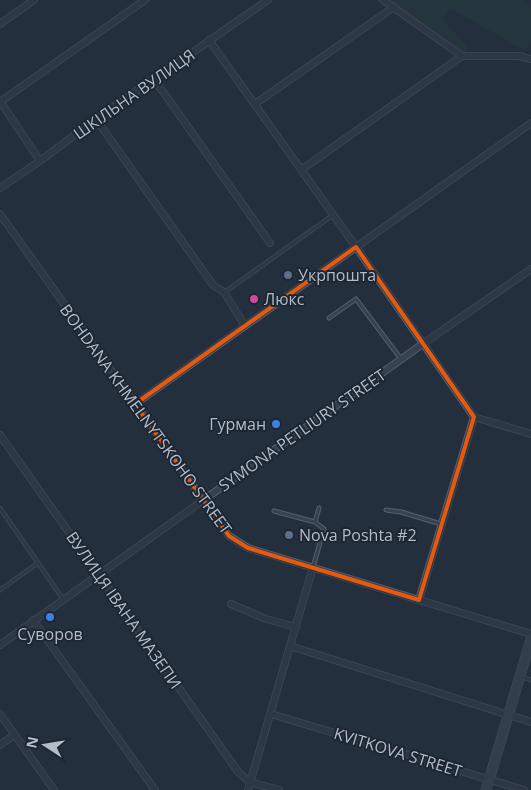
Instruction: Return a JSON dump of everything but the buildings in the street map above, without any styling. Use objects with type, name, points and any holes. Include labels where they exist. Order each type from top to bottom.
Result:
[{"type":"main road","points":[[486,790],[531,639]]},
{"type":"street","points":[[0,24],[34,0]]},
{"type":"street","points":[[40,161],[0,101],[146,0]]},
{"type":"street","name":"ШКІЛЬНА ВУЛИЦЯ","points":[[0,188],[268,0]]},
{"type":"street","points":[[383,0],[462,56]]},
{"type":"street","points":[[255,104],[394,7]]},
{"type":"street","points":[[210,40],[474,416],[531,434]]},
{"type":"street","points":[[301,170],[462,56],[520,56],[531,59]]},
{"type":"street","points":[[154,79],[270,243]]},
{"type":"street","points":[[96,119],[214,285],[224,292],[245,326]]},
{"type":"street","points":[[135,404],[531,123]]},
{"type":"street","name":"BOHDANA KHMELNYTSKOHO STREET","points":[[0,214],[228,536],[248,548],[531,634]]},
{"type":"street","name":"SYMONA PETLIURY STREET","points":[[0,644],[424,343],[531,270]]},
{"type":"street","points":[[419,600],[474,416]]},
{"type":"street","name":"ВУЛИЦЯ ІВАНА МАЗЕПИ","points":[[0,435],[240,773],[250,782]]},
{"type":"street","points":[[248,790],[313,567]]},
{"type":"street","points":[[230,604],[266,619],[296,627]]},
{"type":"street","points":[[33,620],[155,790]]},
{"type":"street","points":[[290,646],[531,722]]},
{"type":"street","points":[[0,714],[51,789]]},
{"type":"street","name":"KVITKOVA STREET","points":[[271,714],[524,790]]},
{"type":"street","points":[[0,745],[14,735]]},
{"type":"street","points":[[250,782],[279,790]]},
{"type":"lane","points":[[224,292],[333,215]]},
{"type":"lane","points":[[329,318],[356,299],[402,359]]},
{"type":"lane","points":[[0,508],[64,599]]},
{"type":"lane","points":[[315,522],[319,508]]},
{"type":"lane","points":[[386,510],[401,512],[442,525]]},
{"type":"lane","points":[[274,511],[315,522],[324,529],[313,567]]},
{"type":"lane","points":[[0,590],[38,564]]},
{"type":"lane","points":[[520,677],[531,680]]},
{"type":"highlighted area","points":[[356,247],[474,417],[419,600],[248,548],[229,536],[135,404]]},
{"type":"green space","points":[[381,0],[523,0],[531,5],[531,44],[524,50],[450,8],[443,19],[468,48],[462,56]]},
{"type":"place","name":"Укрпошта","points":[[288,275]]},
{"type":"place","name":"Люкс","points":[[254,299]]},
{"type":"place","name":"Гурман","points":[[276,424]]},
{"type":"place","name":"Nova Poshta #2","points":[[289,535]]},
{"type":"place","name":"Суворов","points":[[50,617]]}]
